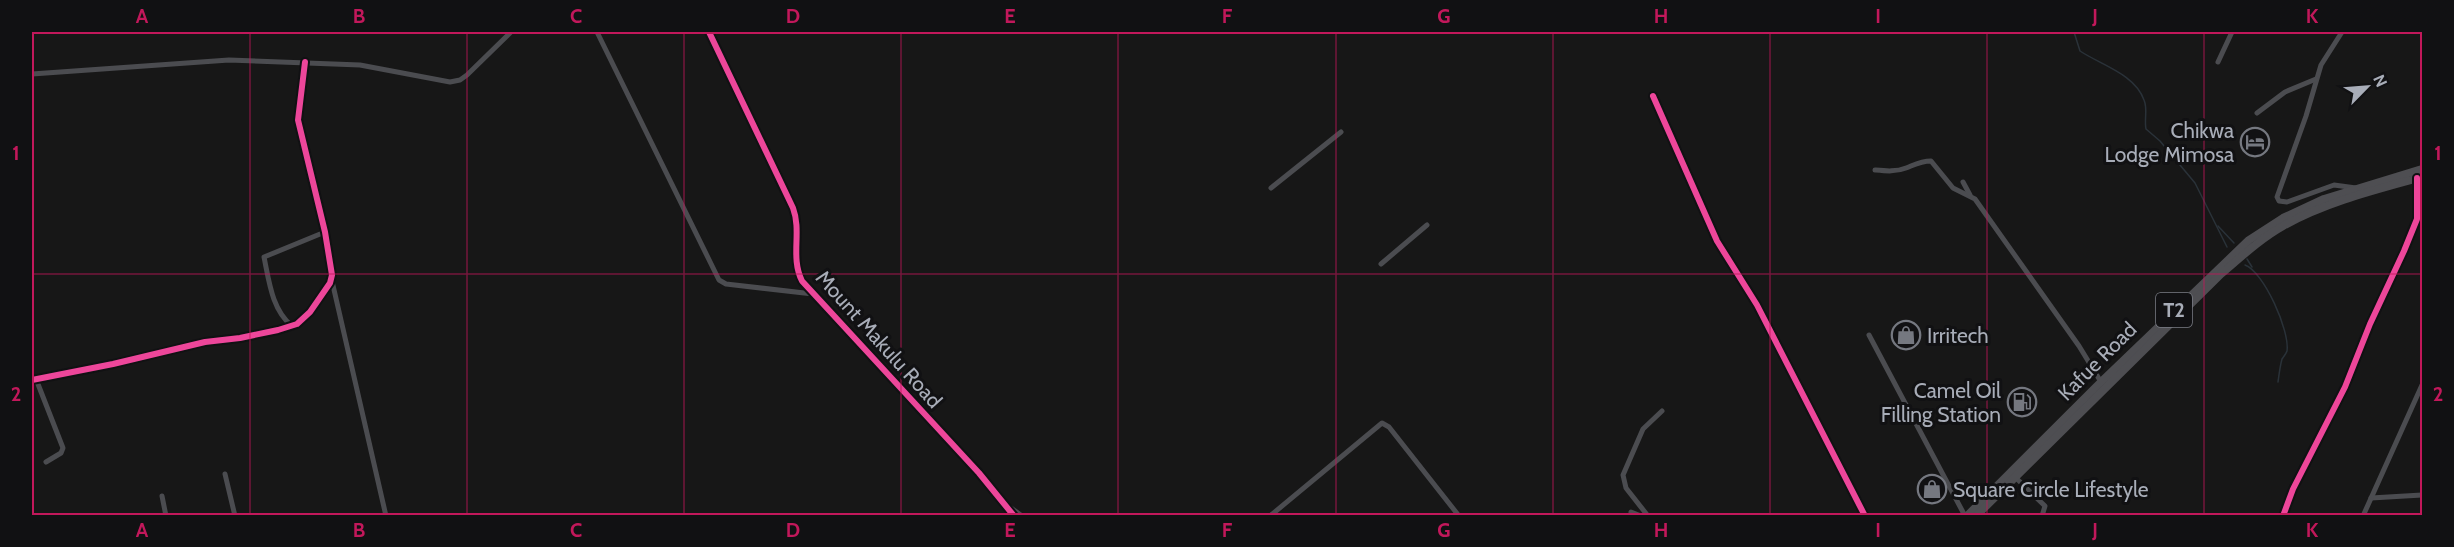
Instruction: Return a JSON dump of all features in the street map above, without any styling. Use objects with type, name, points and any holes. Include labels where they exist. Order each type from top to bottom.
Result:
[{"type":"highway","name":"Kafue Road","points":[[1966,516],[2249,240],[2307,206],[2422,169]]},
{"type":"highway","name":"Kafue Road","points":[[1976,516],[2221,274],[2254,245],[2284,226],[2315,211],[2420,178]]},
{"type":"street","points":[[32,74],[229,60],[360,65],[450,82],[460,80],[467,75],[511,32]]},
{"type":"street","points":[[597,32],[651,138],[716,276],[726,284],[813,294]]},
{"type":"street","name":"Mount Makulu Road","points":[[709,32],[793,208],[798,224],[796,266],[802,281],[1005,503],[1014,516]]},
{"type":"street","points":[[2218,62],[2232,32]]},
{"type":"street","points":[[2342,32],[2320,65],[2277,197],[2279,201],[2284,202],[2334,185],[2358,188]]},
{"type":"street","points":[[305,62],[298,120],[325,232],[331,279],[386,516]]},
{"type":"street","points":[[2257,113],[2284,92],[2316,79]]},
{"type":"street","points":[[1653,96],[1717,241],[1757,304],[1865,516]]},
{"type":"street","points":[[1271,188],[1341,132]]},
{"type":"street","points":[[1875,170],[1890,171],[1905,168],[1920,161],[1931,161],[1953,188],[1970,195],[1977,201],[2068,330],[2101,382]]},
{"type":"street","points":[[2283,516],[2293,489],[2345,387],[2370,324],[2417,219],[2420,178]]},
{"type":"street","points":[[1963,182],[1970,195]]},
{"type":"street","points":[[1381,264],[1427,225]]},
{"type":"street","points":[[292,326],[283,318],[277,307],[264,257],[325,232]]},
{"type":"street","points":[[46,462],[61,453],[63,448],[34,380],[205,342],[240,338],[292,326],[306,317],[331,279]]},
{"type":"street","points":[[1869,335],[1966,516]]},
{"type":"street","points":[[2363,516],[2422,386]]},
{"type":"street","points":[[1648,516],[1626,488],[1623,475],[1643,429],[1662,411]]},
{"type":"street","points":[[1270,516],[1382,423],[1389,428],[1459,516]]},
{"type":"street","points":[[225,474],[235,516]]},
{"type":"street","points":[[2016,478],[2042,501],[2045,506],[2042,516]]},
{"type":"street","points":[[2371,498],[2422,495]]},
{"type":"street","points":[[162,496],[166,516]]},
{"type":"street","points":[[1005,503],[1022,516]]},
{"type":"street","points":[[1631,512],[1641,516]]},
{"type":"waterway","points":[[2074,32],[2080,51],[2117,71],[2140,91],[2145,103],[2146,129],[2160,141],[2195,183],[2227,247]]},
{"type":"waterway","points":[[2218,226],[2234,243]]},
{"type":"waterway","points":[[2247,259],[2252,267]]},
{"type":"waterway","points":[[2245,265],[2260,279],[2267,290],[2284,330],[2287,351],[2282,359],[2278,382]]},
{"type":"cycle path","points":[[709,32],[793,208],[797,226],[797,263],[802,281],[979,473],[1014,516]]},
{"type":"cycle path","points":[[32,380],[205,342],[278,330],[297,324],[310,312],[330,283],[332,275],[325,232],[298,120],[305,62]]},
{"type":"cycle path","points":[[1653,96],[1717,241],[1757,305],[1865,516]]},
{"type":"cycle path","points":[[2283,516],[2293,489],[2345,387],[2370,324],[2417,219],[2417,178]]},
{"type":"place","name":"Chikwa Lodge Mimosa","points":[[2255,142]]},
{"type":"place","name":"Irritech","points":[[1906,335]]},
{"type":"place","name":"Camel Oil Filling Station","points":[[2022,402]]},
{"type":"place","name":"Square Circle Lifestyle","points":[[1932,489]]}]
